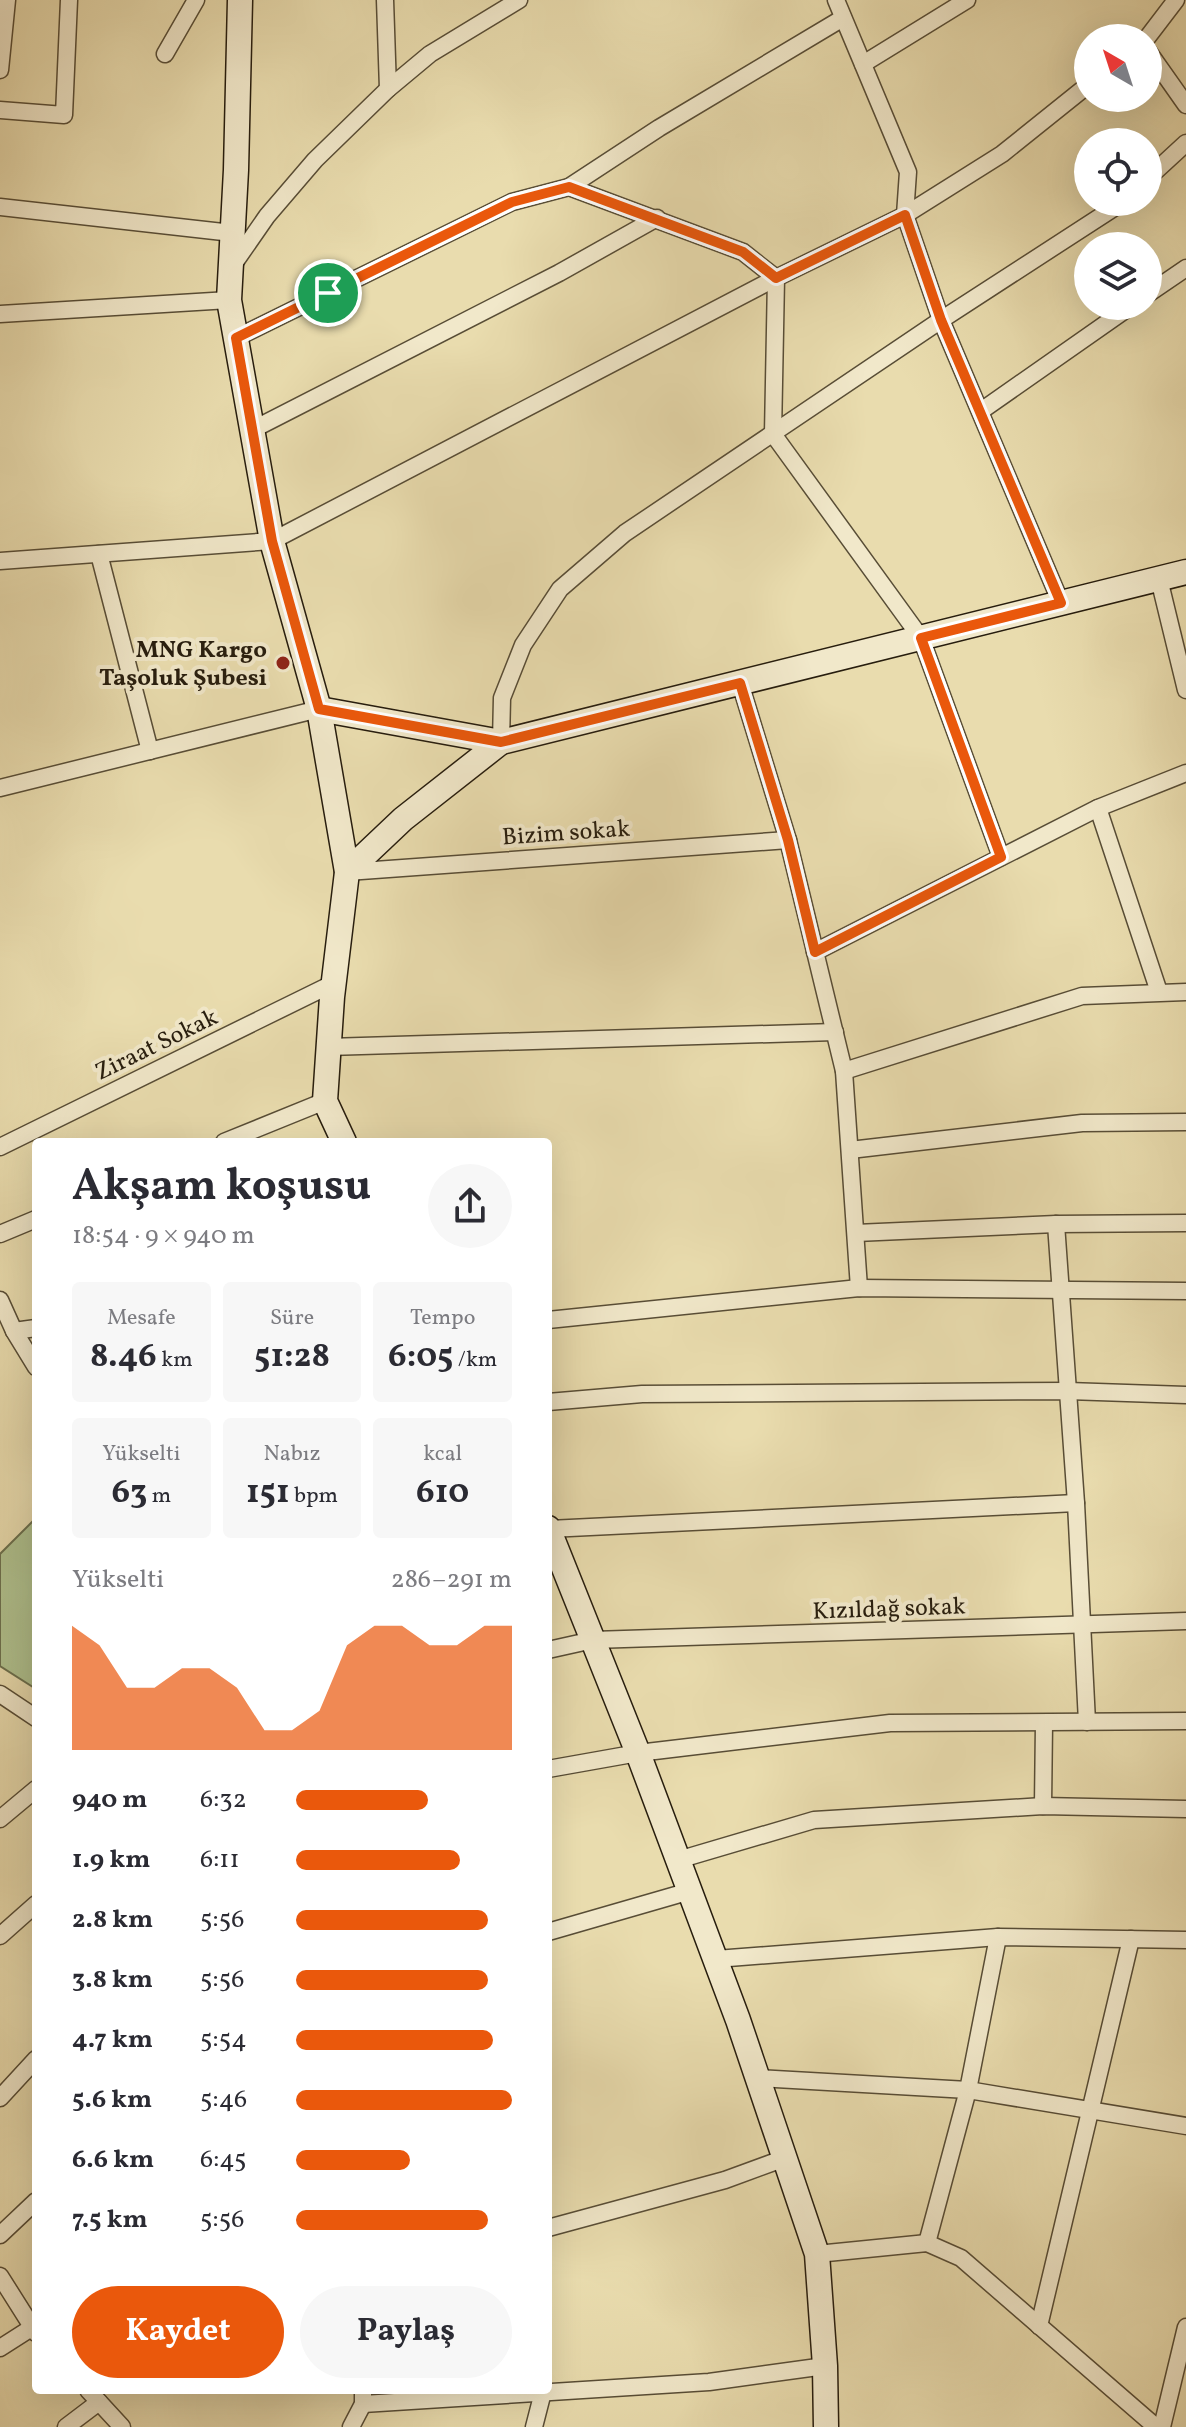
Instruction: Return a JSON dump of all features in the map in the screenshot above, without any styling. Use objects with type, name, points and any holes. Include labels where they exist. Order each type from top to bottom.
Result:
[{"type":"street","points":[[0,70],[7,0]]},
{"type":"street","points":[[0,110],[64,115],[69,0]]},
{"type":"street","points":[[165,54],[196,0]]},
{"type":"street","points":[[240,0],[229,300],[272,541],[319,709],[347,872],[325,1101],[342,1138]]},
{"type":"street","points":[[385,0],[388,89]]},
{"type":"street","points":[[230,269],[267,216],[315,160],[388,89],[430,54],[519,0]]},
{"type":"street","points":[[836,0],[908,172],[905,215],[941,320],[1061,603]]},
{"type":"street","points":[[863,64],[967,0]]},
{"type":"street","points":[[1158,24],[1176,0]]},
{"type":"street","points":[[236,338],[512,202],[569,187],[659,128],[843,18]]},
{"type":"street","points":[[1162,71],[1186,105]]},
{"type":"street","points":[[0,561],[272,541],[776,278],[905,215],[1002,154],[1074,96]]},
{"type":"street","points":[[1162,165],[1186,143]]},
{"type":"street","points":[[569,187],[743,252],[776,278]]},
{"type":"street","points":[[0,207],[232,233]]},
{"type":"street","points":[[501,742],[502,698],[523,645],[560,589],[625,533],[1101,216]]},
{"type":"street","points":[[252,430],[559,273],[657,218]]},
{"type":"street","points":[[1162,284],[1186,268]]},
{"type":"street","points":[[776,278],[773,434],[921,638],[1001,857]]},
{"type":"street","points":[[0,314],[229,300]]},
{"type":"street","points":[[981,411],[1111,320]]},
{"type":"street","points":[[99,554],[150,751]]},
{"type":"street","points":[[0,788],[319,709],[501,742],[1186,572]]},
{"type":"street","points":[[1159,579],[1186,690]]},
{"type":"street","points":[[740,683],[788,840],[844,1071],[859,1288]]},
{"type":"street","points":[[347,872],[403,819],[501,742]]},
{"type":"street","points":[[815,952],[1098,808],[1186,773]]},
{"type":"street","points":[[1098,808],[1159,992]]},
{"type":"street","name":"Bizim sokak","points":[[347,872],[788,840]]},
{"type":"street","name":"Ziraat Sokak","points":[[0,1147],[334,983]]},
{"type":"street","points":[[844,1071],[1082,996],[1186,992]]},
{"type":"street","points":[[328,1047],[835,1032]]},
{"type":"street","points":[[234,1138],[325,1101]]},
{"type":"street","points":[[850,1150],[1082,1123],[1186,1122]]},
{"type":"street","points":[[0,1234],[32,1221]]},
{"type":"street","points":[[856,1233],[1056,1224],[1186,1223]]},
{"type":"street","points":[[1056,1224],[1076,1503],[1087,1722]]},
{"type":"street","points":[[552,1320],[859,1288],[1186,1291]]},
{"type":"street","points":[[0,1300],[32,1360]]},
{"type":"street","points":[[14,1331],[32,1329]]},
{"type":"street","points":[[552,1402],[642,1394],[1068,1391],[1186,1395]]},
{"type":"street","points":[[552,1536],[1076,1503]]},
{"type":"street","points":[[552,1543],[638,1753],[716,1959],[817,2254],[826,2427]]},
{"type":"street","name":"Kızıldağ sokak","points":[[552,1649],[593,1640],[1186,1621]]},
{"type":"street","points":[[0,1694],[32,1715]]},
{"type":"street","points":[[552,1768],[638,1753],[890,1723],[1186,1721]]},
{"type":"street","points":[[1043,1806],[1044,1723]]},
{"type":"street","points":[[0,1819],[32,1792]]},
{"type":"street","points":[[678,1860],[814,1820],[1043,1806],[1186,1809]]},
{"type":"street","points":[[552,1931],[690,1891]]},
{"type":"street","points":[[0,1936],[32,1908]]},
{"type":"street","points":[[716,1959],[998,1937],[1186,1940]]},
{"type":"street","points":[[927,2243],[968,2090],[998,1937]]},
{"type":"street","points":[[1039,2326],[1131,1939]]},
{"type":"street","points":[[0,2098],[32,2063]]},
{"type":"street","points":[[758,2078],[968,2090],[1186,2126]]},
{"type":"street","points":[[552,2227],[725,2180],[785,2158]]},
{"type":"street","points":[[0,2235],[32,2205]]},
{"type":"street","points":[[817,2254],[927,2243],[961,2258],[1156,2427]]},
{"type":"street","points":[[0,2276],[32,2325]]},
{"type":"street","points":[[1162,2427],[1186,2327]]},
{"type":"street","points":[[0,2348],[32,2329]]},
{"type":"street","points":[[552,2391],[709,2382],[825,2366]]},
{"type":"street","points":[[351,2427],[363,2397],[471,2394]]},
{"type":"street","points":[[534,2427],[542,2394]]},
{"type":"street","points":[[66,2427],[94,2396],[122,2427]]},
{"type":"green space","points":[[32,1522],[32,1686],[0,1666],[0,1554]]},
{"type":"place","name":"MNG Kargo Taşoluk Şubesi","points":[[283,663]]},
{"type":"route","points":[[569,187],[743,252],[776,278],[905,215],[941,320],[1061,603],[921,638],[1001,857],[815,952],[788,840],[740,683],[501,742],[319,709],[272,541],[236,338],[328,293],[512,202],[569,187]]}]
